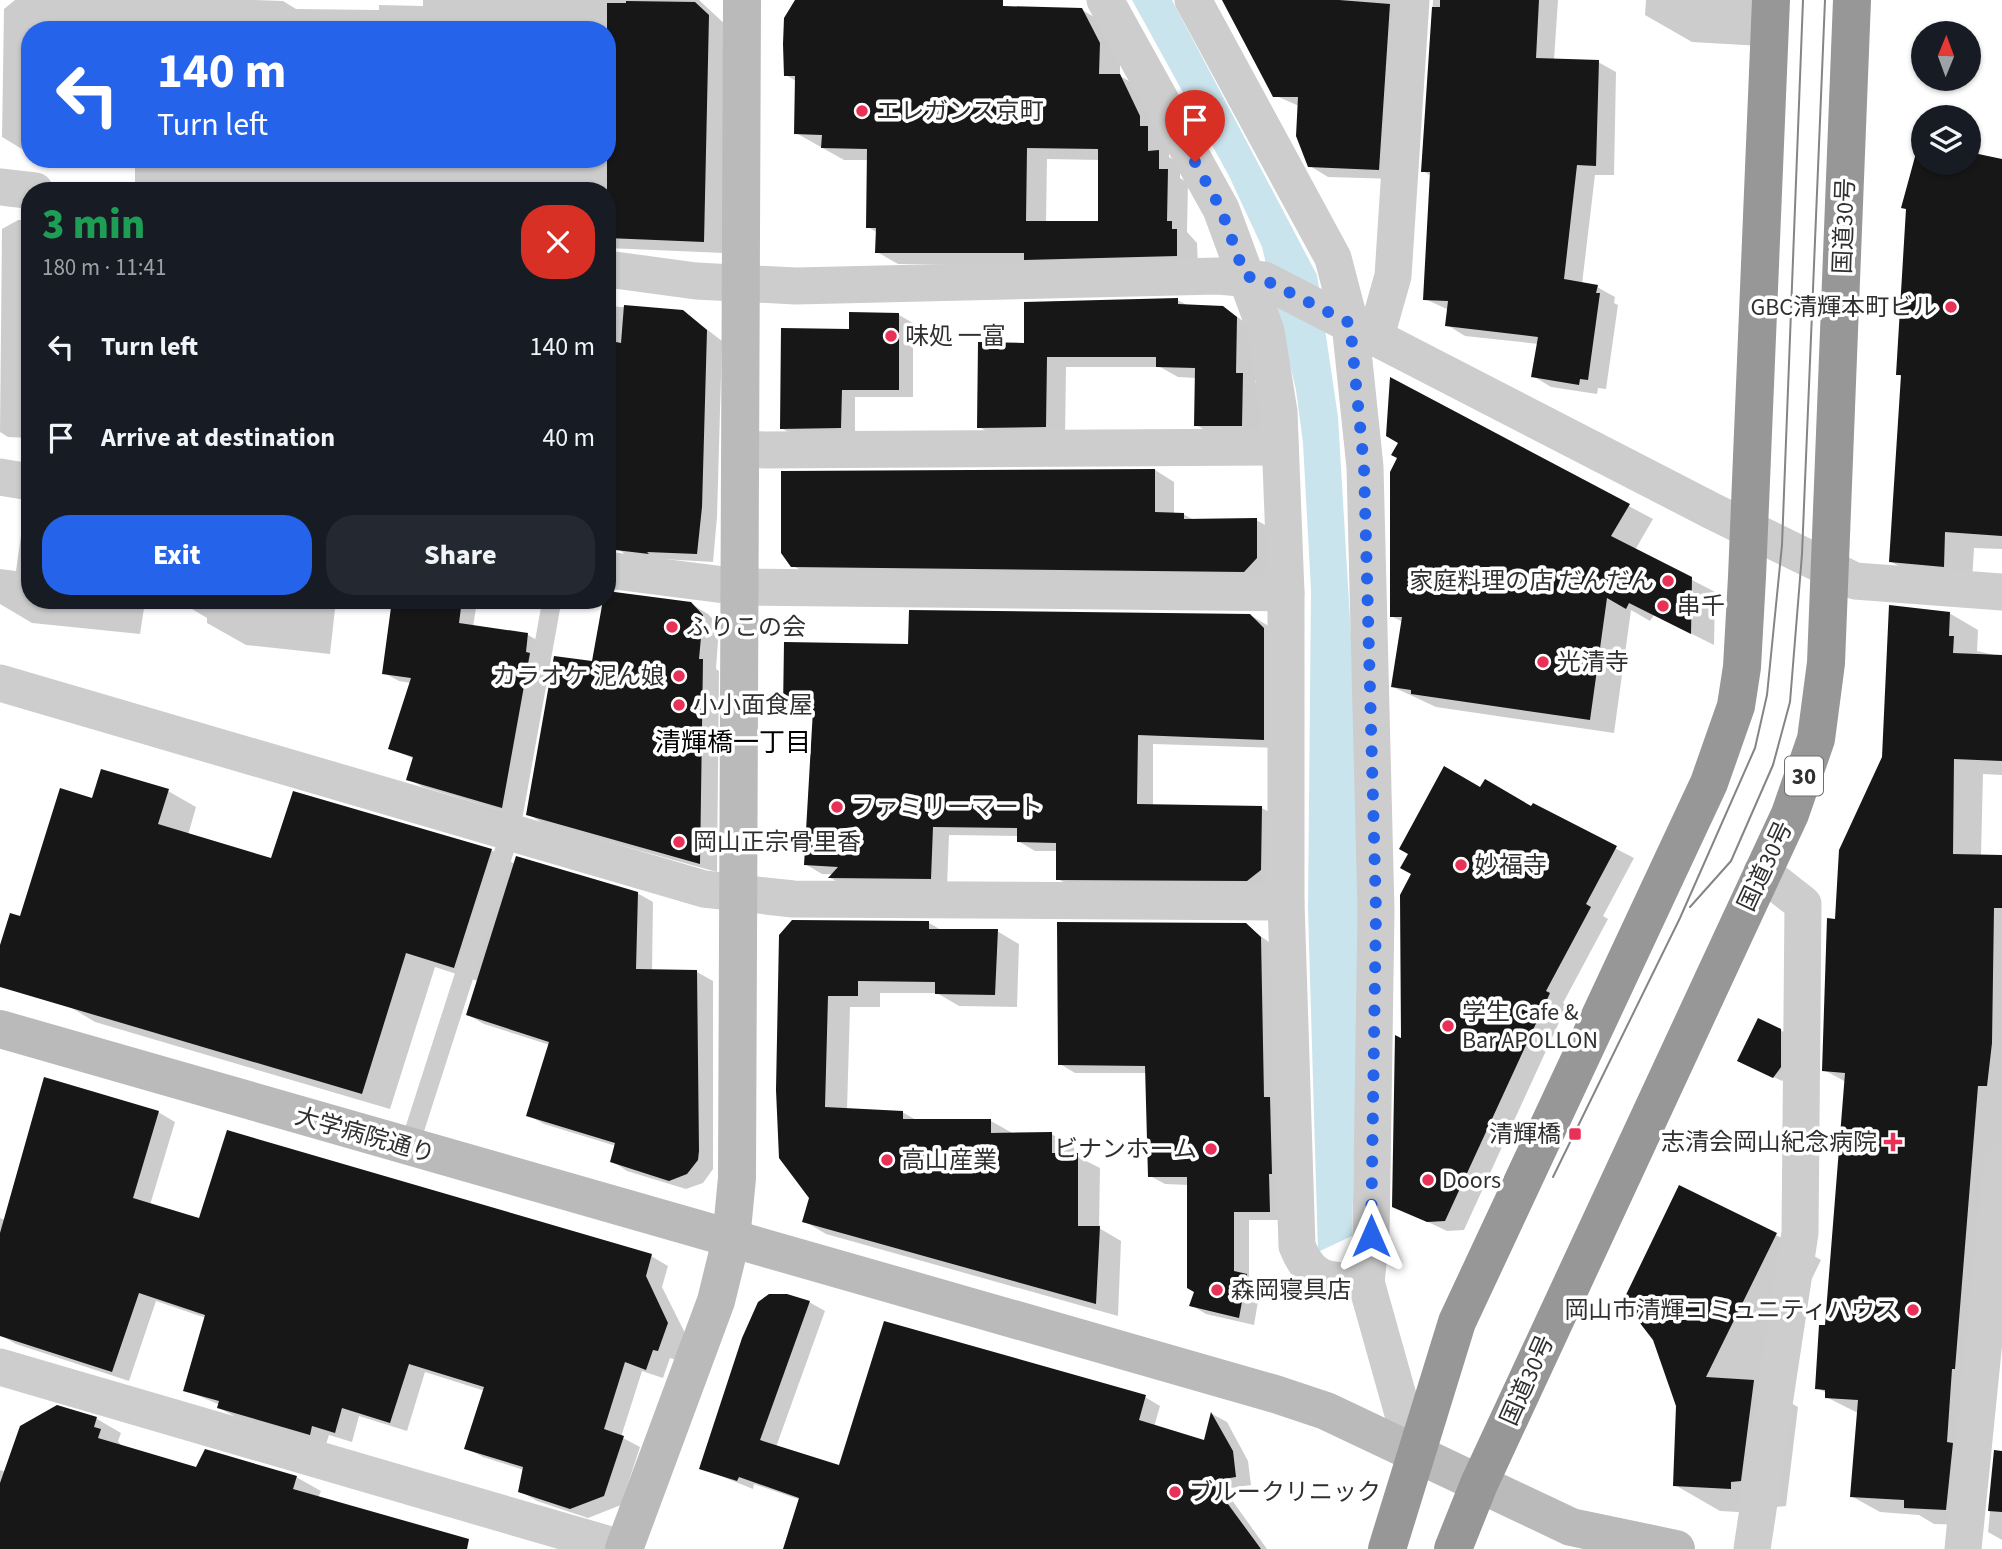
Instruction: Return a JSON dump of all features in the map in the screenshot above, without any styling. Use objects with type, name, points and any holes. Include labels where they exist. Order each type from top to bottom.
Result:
[{"type":"highway","points":[[1387,1549],[1457,1322],[1709,783],[1724,745],[1742,667],[1770,0]]},
{"type":"highway","name":"国道30号","points":[[1453,1549],[1479,1484],[1790,814],[1816,739],[1825,663],[1830,568],[1852,0]]},
{"type":"street","points":[[3,1378],[624,1549],[716,1301],[730,1240],[737,1178],[742,0]]},
{"type":"street","points":[[1105,0],[1221,209],[1255,278],[1266,331],[1279,412],[1286,593],[1286,902],[1297,1246],[1312,1273],[1322,1279],[1366,1282]]},
{"type":"street","points":[[1193,0],[1333,258],[1350,323],[1364,467],[1376,911],[1371,1236],[1366,1282],[1415,1453]]},
{"type":"street","points":[[1350,323],[1393,276],[1411,0]]},
{"type":"street","points":[[0,187],[21,189]]},
{"type":"street","points":[[616,270],[741,284],[796,286],[1255,278],[1350,323],[1855,581],[2002,592]]},
{"type":"street","points":[[740,450],[1280,447]]},
{"type":"street","points":[[0,477],[21,480]]},
{"type":"street","points":[[616,571],[740,587],[1286,593]]},
{"type":"street","points":[[0,683],[704,889],[738,895],[807,899],[1286,902]]},
{"type":"street","points":[[1752,1549],[1800,1233],[1803,904],[1762,872]]},
{"type":"street","name":"大学病院通り","points":[[0,1029],[1275,1394],[1326,1411],[1570,1527],[1676,1549]]},
{"type":"street","points":[[1962,1549],[2002,1162]]},
{"type":"lane","points":[[409,1147],[510,833],[550,609]]},
{"type":"water","points":[[1132,0],[1172,0],[1317,275],[1338,417],[1351,635],[1360,910],[1352,1236],[1318,1252],[1308,909],[1311,590],[1303,443],[1296,390],[1262,247],[1229,176]]},
{"type":"building","points":[[795,0],[1003,0],[1003,6],[1082,8],[1100,43],[1099,74],[1120,74],[1140,116],[1140,126],[1148,126],[1148,151],[1159,150],[1159,169],[1168,169],[1167,221],[1172,221],[1172,229],[1177,229],[1177,256],[1024,260],[1024,253],[875,253],[876,228],[866,228],[867,149],[821,148],[822,135],[794,134],[795,76],[784,76],[784,18]],"holes":[[[1027,148],[1098,149],[1098,221],[1026,221]]]},
{"type":"building","points":[[1222,0],[1339,0],[1390,4],[1379,170],[1308,167],[1296,136],[1298,97],[1273,97]]},
{"type":"building","points":[[1440,0],[1539,0],[1536,58],[1599,60],[1596,166],[1577,165],[1564,279],[1598,285],[1596,293],[1600,293],[1588,380],[1580,379],[1579,385],[1531,377],[1538,337],[1445,326],[1448,301],[1423,300],[1430,172],[1421,172],[1432,7],[1440,7]]},
{"type":"building","points":[[695,2],[709,15],[704,242],[616,238],[616,182],[607,182],[607,168],[616,168],[616,21],[607,21],[607,3]]},
{"type":"building","points":[[1981,155],[2002,159],[2002,536],[1945,532],[1944,567],[1889,562],[1901,375],[1896,375],[1906,209],[1901,208],[1911,171],[1911,175],[1981,175]]},
{"type":"building","points":[[1178,298],[1178,304],[1223,306],[1237,317],[1236,373],[1243,373],[1242,426],[1194,426],[1195,368],[1156,367],[1156,357],[1047,357],[1046,427],[977,428],[978,342],[1024,343],[1024,302]]},
{"type":"building","points":[[624,305],[683,310],[707,330],[702,507],[697,554],[647,552],[649,554],[616,550],[616,342],[621,343]]},
{"type":"building","points":[[849,312],[899,313],[899,390],[842,390],[841,428],[780,429],[781,328],[849,329]]},
{"type":"building","points":[[1390,377],[1630,504],[1611,536],[1692,577],[1691,634],[1629,603],[1626,609],[1607,598],[1590,720],[1411,694],[1411,690],[1391,687],[1402,617],[1390,617],[1390,472],[1397,458],[1391,455],[1398,443],[1386,436]]},
{"type":"building","points":[[1155,469],[1155,512],[1184,513],[1184,519],[1257,518],[1257,558],[1244,572],[791,567],[781,553],[781,471]]},
{"type":"building","points":[[616,592],[691,602],[703,615],[699,659],[703,659],[700,864],[526,815],[554,656],[592,661],[601,609],[616,609]]},
{"type":"building","points":[[1889,605],[1950,612],[1949,636],[1954,636],[1953,653],[2002,655],[2002,761],[1954,759],[1953,854],[2002,855],[2002,908],[1994,908],[1992,1043],[1987,1086],[1978,1086],[1955,1369],[1952,1369],[1947,1442],[1953,1443],[1946,1510],[1904,1508],[1904,1500],[1850,1497],[1858,1400],[1825,1398],[1825,1390],[1815,1389],[1819,1325],[1825,1325],[1845,1073],[1822,1071],[1827,918],[1835,919],[1839,850],[1882,757]]},
{"type":"building","points":[[391,609],[461,609],[459,623],[528,633],[526,652],[530,653],[502,808],[406,780],[413,757],[388,749],[411,678],[382,674]]},
{"type":"building","points":[[909,610],[1250,614],[1264,628],[1264,740],[1138,735],[1137,804],[1262,806],[1261,870],[1247,881],[1056,880],[1056,843],[1017,842],[1017,828],[933,827],[931,879],[828,878],[838,867],[804,865],[813,710],[783,710],[784,642],[908,644]]},
{"type":"building","points":[[1444,766],[1480,787],[1485,779],[1531,806],[1533,803],[1617,846],[1586,904],[1591,907],[1546,991],[1550,993],[1445,1221],[1427,1222],[1392,1207],[1395,1035],[1401,1038],[1400,895],[1411,874],[1400,868],[1408,854],[1399,849]]},
{"type":"building","points":[[101,769],[169,789],[158,824],[271,858],[293,791],[492,849],[454,968],[406,953],[362,1094],[0,987],[0,945],[10,913],[20,916],[60,788],[92,798]]},
{"type":"building","points":[[516,856],[638,892],[636,969],[697,970],[699,1151],[698,1160],[687,1174],[669,1181],[610,1162],[615,1143],[526,1116],[549,1042],[466,1015]]},
{"type":"building","points":[[792,920],[929,921],[929,929],[998,929],[995,995],[935,994],[935,982],[858,981],[858,996],[828,996],[825,1107],[903,1111],[903,1119],[991,1119],[991,1133],[1052,1132],[1052,1153],[1078,1153],[1078,1226],[1100,1226],[1096,1304],[802,1222],[809,1198],[779,1158],[776,1090],[779,935]]},
{"type":"building","points":[[1057,922],[1246,923],[1261,937],[1264,1097],[1270,1097],[1270,1212],[1234,1212],[1234,1271],[1247,1274],[1239,1318],[1189,1306],[1194,1292],[1187,1288],[1187,1177],[1148,1177],[1145,1066],[1058,1065]]},
{"type":"building","points":[[1758,1018],[1781,1029],[1781,1067],[1773,1078],[1737,1061]]},
{"type":"building","points":[[44,1077],[159,1111],[133,1198],[199,1218],[227,1130],[652,1254],[646,1276],[668,1323],[658,1351],[653,1350],[646,1370],[625,1362],[604,1429],[624,1436],[604,1496],[570,1509],[518,1492],[523,1467],[464,1449],[484,1387],[409,1364],[390,1423],[342,1408],[335,1433],[312,1426],[310,1435],[217,1408],[219,1401],[183,1391],[205,1315],[139,1293],[112,1372],[0,1336],[0,1233]]},
{"type":"building","points":[[1679,1185],[1777,1233],[1706,1377],[1754,1380],[1741,1481],[1731,1482],[1731,1489],[1673,1486],[1676,1406],[1653,1340],[1623,1301]]},
{"type":"building","points":[[769,1294],[787,1294],[810,1301],[760,1440],[839,1465],[884,1321],[1146,1395],[1139,1420],[1204,1440],[1211,1412],[1233,1451],[1236,1477],[1211,1481],[1261,1549],[783,1549],[799,1498],[739,1477],[737,1481],[699,1469],[742,1338],[758,1302]]},
{"type":"building","points":[[57,1405],[97,1417],[94,1427],[101,1429],[98,1438],[196,1467],[205,1449],[297,1476],[293,1489],[469,1539],[467,1549],[0,1549],[0,1483],[20,1426]]},
{"type":"building","points":[[1994,1450],[2002,1451],[2002,1512],[1988,1511]]},
{"type":"tram line","points":[[1553,1177],[1680,918],[1755,748],[1767,695],[1782,545],[1803,0]]},
{"type":"tram line","points":[[1690,907],[1731,861],[1773,765],[1790,702],[1802,554],[1825,0]]},
{"type":"place","name":"エレガンス京町","points":[[862,111]]},
{"type":"place","name":"GBC清輝本町ビル","points":[[1951,307]]},
{"type":"place","name":"味処 一富","points":[[891,336]]},
{"type":"place","name":"家庭料理の店 だんだん","points":[[1668,581]]},
{"type":"place","name":"串千","points":[[1663,606]]},
{"type":"place","name":"ふりこの会","points":[[672,627]]},
{"type":"place","name":"光清寺","points":[[1543,662]]},
{"type":"place","name":"カラオケ 泥ん娘","points":[[679,676]]},
{"type":"place","name":"小小面食屋","points":[[679,705]]},
{"type":"place","name":"ファミリーマート","points":[[837,807]]},
{"type":"place","name":"岡山正宗骨里香","points":[[679,842]]},
{"type":"place","name":"妙福寺","points":[[1461,865]]},
{"type":"place","name":"学生 Cafe & Bar APOLLON","points":[[1448,1026]]},
{"type":"place","name":"清輝橋","points":[[1575,1134]]},
{"type":"place","name":"志清会岡山紀念病院","points":[[1893,1142]]},
{"type":"place","name":"ビナンホーム","points":[[1211,1149]]},
{"type":"place","name":"高山産業","points":[[887,1160]]},
{"type":"place","name":"Doors","points":[[1428,1180]]},
{"type":"place","name":"森岡寝具店","points":[[1217,1290]]},
{"type":"place","name":"岡山市清輝コミュニティハウス","points":[[1913,1310]]},
{"type":"place","name":"ブルークリニック","points":[[1175,1492]]},
{"type":"district","name":"清輝橋一丁目","points":[[733,742]]},
{"type":"route","points":[[1195,162],[1221,209],[1245,276],[1265,280],[1350,323],[1364,467],[1376,911],[1371,1236]]}]
